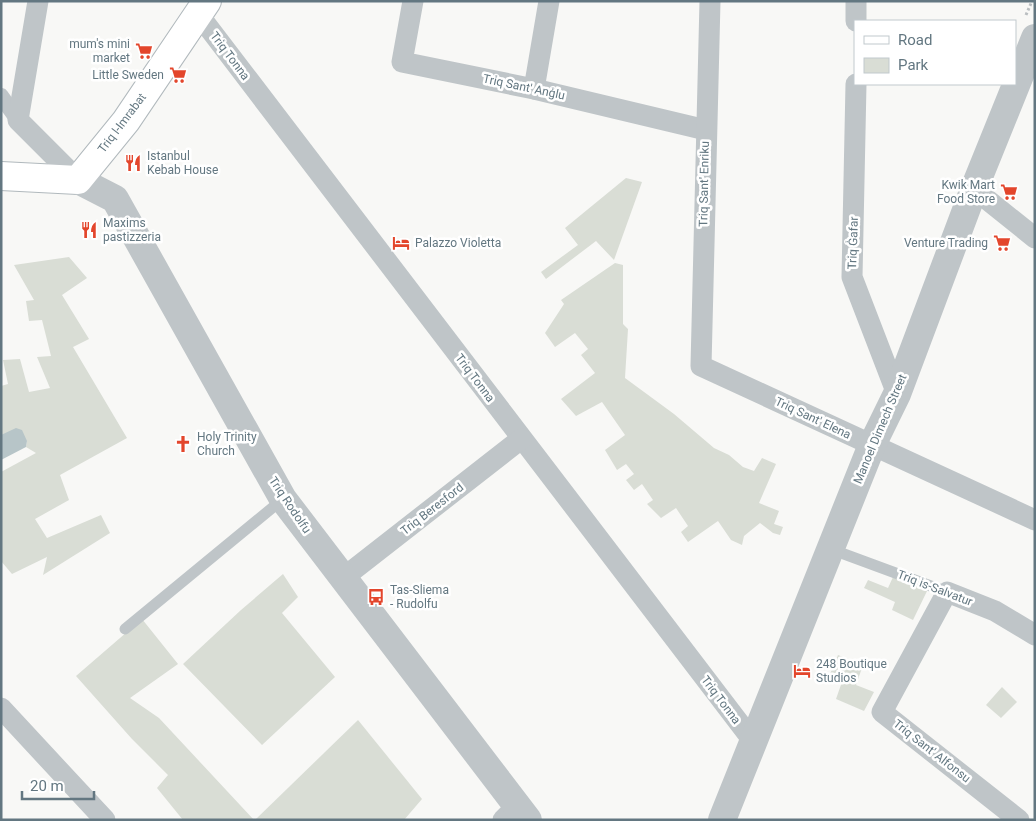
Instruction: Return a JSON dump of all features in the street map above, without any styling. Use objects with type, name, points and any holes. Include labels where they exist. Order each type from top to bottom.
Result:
[{"type":"main road","name":"Triq l-Imrabat","points":[[78,180],[126,120],[203,8]]},
{"type":"main road","points":[[1,176],[78,180]]},
{"type":"street","points":[[18,120],[38,1]]},
{"type":"street","name":"Triq Sant' Anġlu","points":[[413,1],[402,62],[534,89],[706,130]]},
{"type":"street","points":[[534,89],[549,1]]},
{"type":"street","name":"Triq Sant' Enriku","points":[[701,366],[710,1]]},
{"type":"street","points":[[856,1],[856,20]]},
{"type":"street","name":"Triq Tonna","points":[[203,8],[521,439],[753,741]]},
{"type":"street","name":"Manoel Dimech Street","points":[[722,820],[753,741],[837,552],[872,445],[897,394],[974,189],[1035,38]]},
{"type":"street","name":"Triq Ġafar","points":[[856,85],[852,276],[897,394]]},
{"type":"street","points":[[1,96],[18,120],[78,180]]},
{"type":"street","name":"Triq Rodolfu","points":[[78,180],[115,199],[283,499],[516,815]]},
{"type":"street","points":[[974,189],[1035,238]]},
{"type":"street","name":"Triq Sant' Elena","points":[[701,366],[1035,520]]},
{"type":"street","name":"Triq Beresford","points":[[343,578],[521,439]]},
{"type":"street","name":"Triq is-Salvatur","points":[[947,592],[995,611],[1035,635]]},
{"type":"street","name":"Triq Sant' Alfonsu","points":[[947,592],[882,712],[1019,820]]},
{"type":"street","points":[[1,708],[105,820]]},
{"type":"lane","points":[[125,629],[283,499]]},
{"type":"lane","name":"Triq is-Salvatur","points":[[837,552],[947,592]]},
{"type":"green space","points":[[626,178],[642,182],[614,260],[596,241],[546,279],[541,272],[578,245],[565,228]]},
{"type":"green space","points":[[69,257],[87,278],[62,295],[89,339],[73,347],[127,438],[60,475],[69,500],[35,519],[47,538],[101,515],[110,533],[43,575],[47,557],[12,574],[1,561],[1,472],[36,453],[26,447],[27,441],[1,435],[1,386],[8,384],[3,360],[20,359],[29,392],[50,388],[37,357],[51,356],[42,320],[29,321],[26,301],[34,300],[14,265]]},
{"type":"green space","points":[[615,263],[623,265],[623,324],[628,329],[625,378],[674,414],[714,448],[729,455],[743,467],[754,471],[762,458],[776,464],[759,503],[779,511],[774,524],[783,527],[780,535],[773,533],[760,523],[744,536],[742,545],[731,540],[718,521],[688,542],[681,532],[688,526],[676,508],[661,518],[647,504],[653,500],[642,484],[634,490],[626,480],[634,474],[626,464],[617,470],[605,450],[625,435],[602,402],[576,416],[561,399],[595,373],[581,355],[588,349],[575,333],[555,347],[545,333],[564,304],[561,300]]},
{"type":"green space","points":[[283,574],[298,597],[282,613],[335,677],[262,745],[183,664]]},
{"type":"green space","points":[[893,577],[928,589],[913,620],[892,610],[895,602],[864,588],[868,580],[888,588]]},
{"type":"green space","points":[[142,619],[178,664],[130,698],[159,718],[254,820],[183,820],[157,788],[168,775],[132,739],[76,676]]},
{"type":"green space","points":[[838,655],[863,665],[856,685],[874,692],[864,711],[836,699],[843,679],[830,674]]},
{"type":"green space","points":[[1002,687],[1017,702],[1001,718],[986,705]]},
{"type":"green space","points":[[358,720],[422,799],[404,820],[255,820]]},
{"type":"shaded area","points":[[16,428],[22,430],[27,441],[26,447],[1,460],[1,435]]},
{"type":"place","name":"mum's mini market","points":[[144,51]]},
{"type":"place","name":"Little Sweden","points":[[178,75]]},
{"type":"place","name":"Istanbul Kebab House","points":[[133,163]]},
{"type":"place","name":"Kwik Mart Food Store","points":[[1009,192]]},
{"type":"place","name":"Maxims pastizzeria","points":[[89,230]]},
{"type":"place","name":"Palazzo Violetta","points":[[401,243]]},
{"type":"place","name":"Venture Trading","points":[[1002,243]]},
{"type":"place","name":"Holy Trinity Church","points":[[183,444]]},
{"type":"place","name":"Tas-Sliema - Rudolfu","points":[[376,597]]},
{"type":"place","name":"248 Boutique Studios","points":[[802,671]]}]
